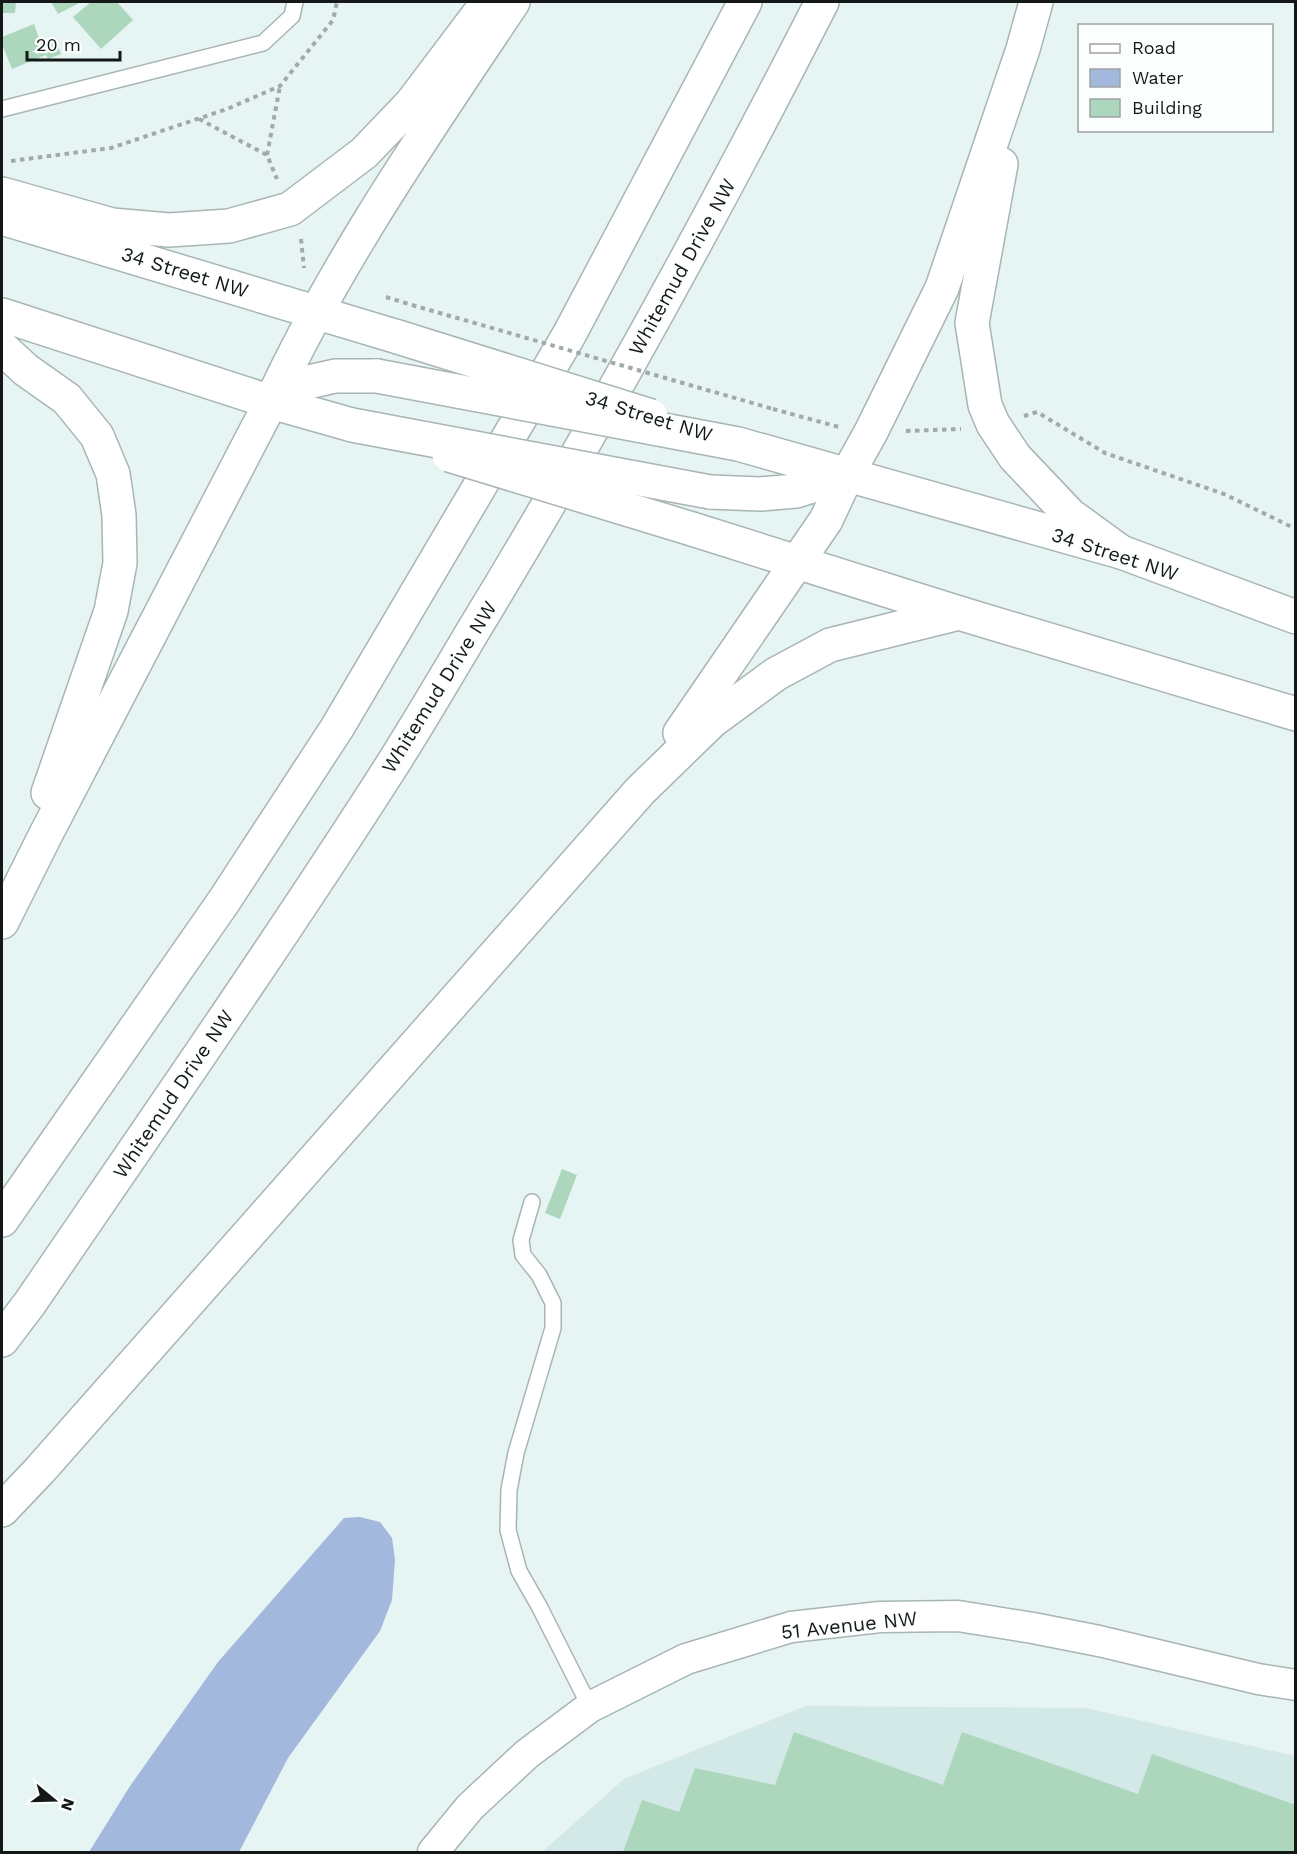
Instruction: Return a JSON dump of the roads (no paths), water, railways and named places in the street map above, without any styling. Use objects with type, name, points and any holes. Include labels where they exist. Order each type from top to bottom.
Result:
[{"type":"main road","points":[[2,194],[112,225],[169,230],[230,226],[290,209],[364,153],[411,104],[488,2]]},
{"type":"main road","points":[[2,921],[287,367],[334,282],[408,160],[513,2]]},
{"type":"main road","points":[[2,1220],[224,901],[337,728],[569,335],[745,2]]},
{"type":"main road","name":"Whitemud Drive NW","points":[[2,1340],[30,1303],[265,958],[395,760],[542,519],[628,367],[759,126],[822,2]]},
{"type":"main road","points":[[640,792],[826,520],[871,432],[942,288],[1023,49],[1036,2]]},
{"type":"main road","points":[[1023,49],[972,323],[985,405],[993,424],[1015,457],[1070,515],[1122,552]]},
{"type":"main road","name":"34 Street NW","points":[[2,218],[318,312],[738,444],[1122,552],[1296,617]]},
{"type":"main road","points":[[2,315],[271,402],[1296,714]]},
{"type":"main road","points":[[2,348],[26,370],[68,399],[97,436],[113,474],[119,515],[120,563],[111,611],[2,921]]},
{"type":"main road","points":[[271,402],[304,383],[336,376],[377,376],[738,444]]},
{"type":"main road","points":[[352,425],[710,492],[760,494],[796,491],[847,475]]},
{"type":"main road","points":[[2,1510],[48,1461],[640,792],[712,721],[776,674],[830,645],[959,613]]},
{"type":"street","name":"51 Avenue NW","points":[[433,1852],[470,1807],[527,1754],[590,1707],[686,1659],[791,1627],[880,1617],[958,1616],[1099,1641],[1258,1679],[1296,1685]]},
{"type":"lane","points":[[2,109],[263,43],[292,16],[295,2]]},
{"type":"lane","points":[[532,1203],[520,1240],[523,1255],[539,1275],[553,1303],[553,1328],[516,1454],[509,1490],[508,1530],[519,1571],[590,1707]]},
{"type":"water","points":[[360,1517],[380,1522],[392,1538],[395,1560],[392,1600],[380,1631],[288,1758],[239,1852],[89,1852],[130,1786],[218,1662],[344,1518]]}]
